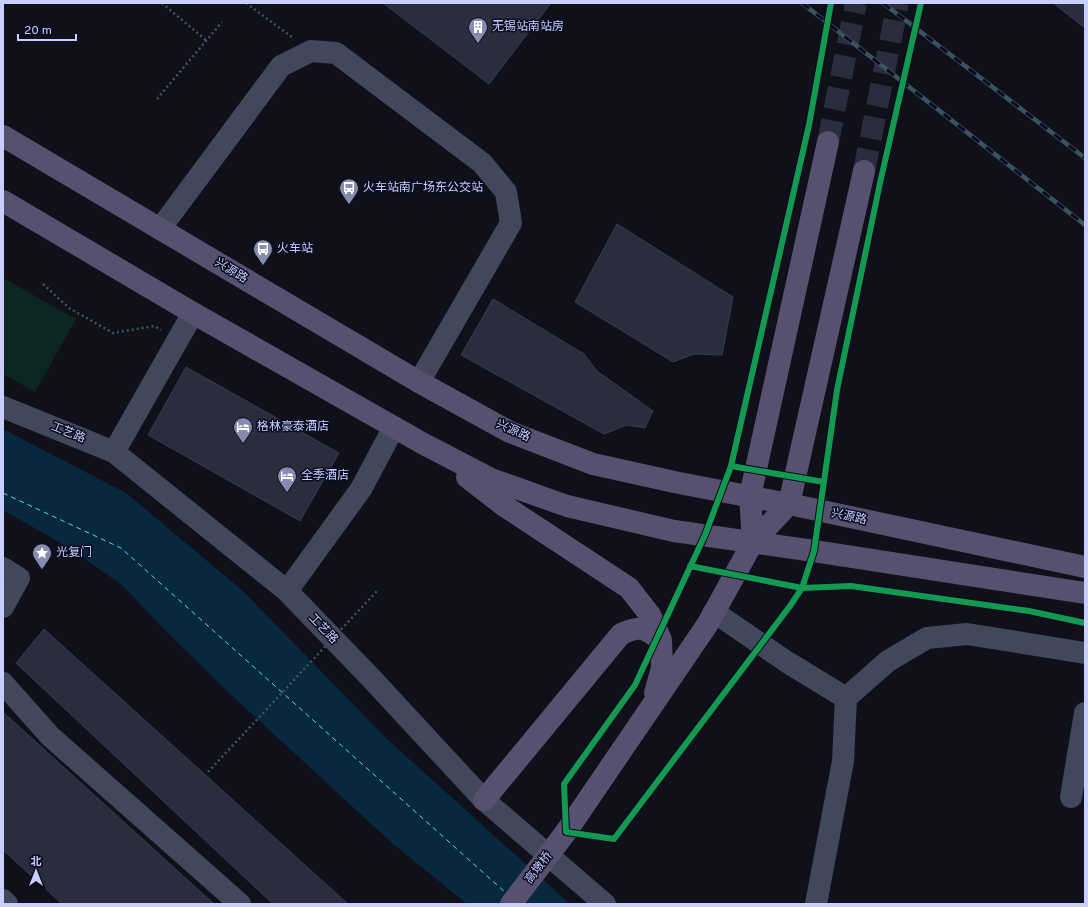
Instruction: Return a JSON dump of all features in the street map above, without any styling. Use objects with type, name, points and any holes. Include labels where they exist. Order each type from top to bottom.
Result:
[{"type":"main road","name":"兴源路","points":[[3,136],[419,382],[510,432],[593,464],[1085,567]]},
{"type":"main road","points":[[753,542],[750,496],[828,142]]},
{"type":"main road","points":[[789,504],[864,171]]},
{"type":"main road","points":[[5,207],[394,427],[491,479],[567,506],[674,531],[1085,593]]},
{"type":"main road","points":[[422,442],[503,505],[629,588],[650,615],[661,640],[662,668],[651,708]]},
{"type":"main road","name":"高墩桥","points":[[511,904],[566,832],[707,625],[753,542],[789,504]]},
{"type":"main road","points":[[484,800],[621,634],[633,629],[647,630],[661,640]]},
{"type":"street","points":[[160,229],[281,66],[311,52],[336,53],[482,163],[506,192],[511,223],[419,382]]},
{"type":"street","points":[[114,452],[193,313]]},
{"type":"street","name":"工艺路","points":[[3,406],[114,452],[287,591],[371,678],[484,800],[605,904]]},
{"type":"street","points":[[287,591],[361,489],[394,427]]},
{"type":"street","points":[[3,607],[11,573]]},
{"type":"street","points":[[714,612],[786,662],[846,698]]},
{"type":"street","points":[[816,904],[842,761],[846,698],[888,661],[927,638],[966,634],[1085,653]]},
{"type":"street","points":[[3,683],[50,736],[240,904]]},
{"type":"street","points":[[1070,797],[1085,713]]},
{"type":"street","points":[[3,900],[7,904]]},
{"type":"path","points":[[162,3],[207,41]]},
{"type":"path","points":[[246,3],[311,52]]},
{"type":"path","points":[[157,99],[222,22]]},
{"type":"path","points":[[43,284],[69,308],[113,333],[154,326],[178,339]]},
{"type":"path","points":[[208,772],[378,591]]},
{"type":"green space","points":[[3,278],[76,319],[35,392],[3,374]]},
{"type":"water","points":[[3,429],[126,493],[243,591],[387,739],[570,904],[467,904],[392,843],[228,692],[122,585],[71,549],[3,510]]},
{"type":"building","name":"无锡站南站房","points":[[383,3],[551,3],[489,84]]},
{"type":"building","points":[[1053,3],[1085,3],[1085,28]]},
{"type":"building","points":[[617,224],[733,297],[722,355],[694,354],[673,362],[575,302]]},
{"type":"building","points":[[493,299],[584,354],[597,371],[653,411],[645,428],[627,425],[604,434],[461,355]]},
{"type":"building","name":"格林豪泰酒店","points":[[186,367],[339,453],[300,521],[148,435]]},
{"type":"building","points":[[44,629],[348,904],[273,904],[16,663]]},
{"type":"building","points":[[3,712],[214,904],[62,904],[3,850]]},
{"type":"ferry route","points":[[3,493],[121,548],[506,893]]},
{"type":"tunnel","points":[[828,142],[856,3]]},
{"type":"tunnel","points":[[864,171],[898,3]]},
{"type":"railway","points":[[802,3],[1085,225]]},
{"type":"railway","points":[[883,3],[1085,158]]},
{"type":"cycle path","points":[[831,3],[809,125],[731,466],[705,535],[635,685],[564,784],[566,832],[614,839],[802,588],[814,551],[837,390],[880,183],[921,3]]},
{"type":"cycle path","points":[[731,466],[824,482]]},
{"type":"cycle path","points":[[690,566],[802,588],[851,586],[1029,611],[1085,623]]},
{"type":"place","name":"无锡站南站房","points":[[478,44]]},
{"type":"place","name":"火车站南广场东公交站","points":[[349,205]]},
{"type":"place","name":"火车站","points":[[263,266]]},
{"type":"place","name":"格林豪泰酒店","points":[[243,444]]},
{"type":"place","name":"全季酒店","points":[[287,493]]},
{"type":"place","name":"光复门","points":[[42,570]]}]
